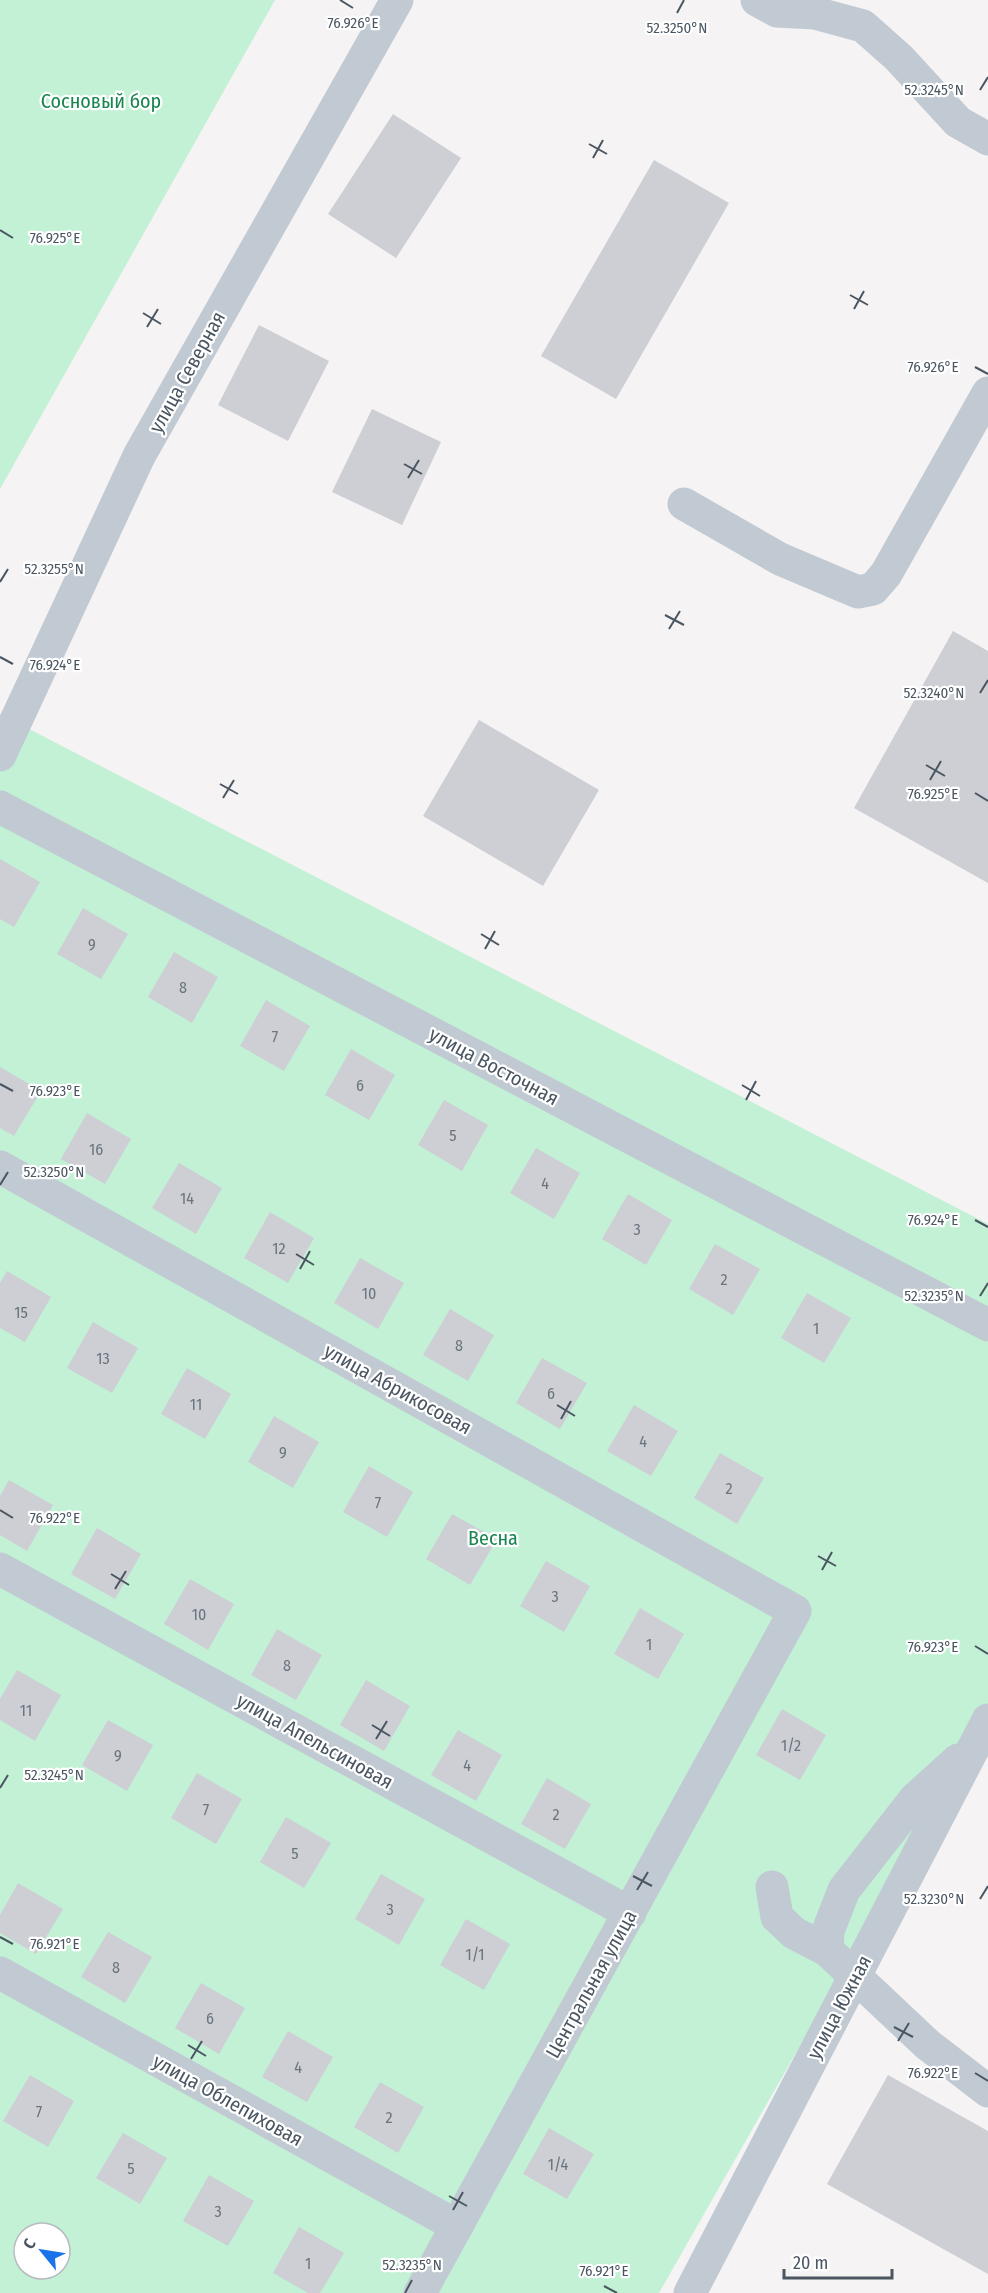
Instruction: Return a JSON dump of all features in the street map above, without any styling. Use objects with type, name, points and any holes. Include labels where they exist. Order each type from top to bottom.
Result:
[{"type":"street","name":"улица Северная","points":[[0,755],[140,456],[397,0]]},
{"type":"street","points":[[757,0],[777,11],[815,13],[863,26],[899,58],[958,122],[988,139]]},
{"type":"street","points":[[684,504],[780,559],[858,592],[873,589],[886,574],[988,393]]},
{"type":"street","name":"улица Восточная","points":[[0,807],[988,1325]]},
{"type":"street","name":"улица Абрикосовая","points":[[0,1167],[795,1611]]},
{"type":"street","name":"улица Апельсиновая","points":[[0,1569],[630,1913]]},
{"type":"street","name":"Центральная улица","points":[[420,2293],[795,1611]]},
{"type":"street","points":[[827,1950],[828,1931],[844,1890],[915,1799],[982,1733]]},
{"type":"street","name":"улица Южная","points":[[690,2293],[982,1733]]},
{"type":"street","points":[[772,1887],[777,1917],[794,1933],[827,1950],[854,1978],[928,2045],[988,2091]]},
{"type":"street","name":"улица Облепиховая","points":[[0,1973],[457,2226]]},
{"type":"green space","name":"Сосновый бор","points":[[0,0],[275,0],[0,489]]},
{"type":"green space","name":"Весна","points":[[0,714],[988,1224],[988,1716],[659,2293],[0,2293]]},
{"type":"building","points":[[393,114],[461,158],[396,258],[328,214]]},
{"type":"building","points":[[654,160],[729,203],[616,399],[541,356]]},
{"type":"building","points":[[259,325],[329,361],[288,441],[218,405]]},
{"type":"building","points":[[372,409],[441,442],[402,525],[332,492]]},
{"type":"building","points":[[953,631],[988,651],[988,883],[854,808]]},
{"type":"building","points":[[479,720],[599,790],[543,886],[423,816]]},
{"type":"building","points":[[0,859],[40,882],[14,927],[0,919]]},
{"type":"building","points":[[83,908],[128,934],[101,979],[57,954]]},
{"type":"building","points":[[174,952],[218,977],[192,1023],[148,997]]},
{"type":"building","points":[[266,1000],[310,1026],[284,1071],[240,1046]]},
{"type":"building","points":[[351,1049],[395,1075],[369,1120],[325,1095]]},
{"type":"building","points":[[0,1067],[41,1091],[14,1136],[0,1128]]},
{"type":"building","points":[[444,1100],[488,1125],[462,1171],[418,1145]]},
{"type":"building","points":[[87,1113],[131,1139],[105,1184],[61,1159]]},
{"type":"building","points":[[536,1148],[580,1173],[554,1219],[510,1193]]},
{"type":"building","points":[[179,1163],[222,1188],[196,1234],[152,1208]]},
{"type":"building","points":[[628,1194],[672,1220],[646,1265],[602,1239]]},
{"type":"building","points":[[270,1212],[314,1238],[288,1283],[244,1258]]},
{"type":"building","points":[[715,1244],[760,1269],[733,1315],[689,1289]]},
{"type":"building","points":[[360,1258],[404,1283],[378,1329],[334,1303]]},
{"type":"building","points":[[7,1271],[51,1297],[25,1342],[0,1328],[0,1283]]},
{"type":"building","points":[[807,1293],[851,1318],[824,1363],[781,1338]]},
{"type":"building","points":[[450,1309],[494,1335],[468,1381],[423,1355]]},
{"type":"building","points":[[93,1322],[138,1348],[112,1393],[67,1368]]},
{"type":"building","points":[[542,1358],[587,1383],[560,1429],[516,1403]]},
{"type":"building","points":[[187,1368],[231,1394],[205,1439],[161,1414]]},
{"type":"building","points":[[634,1405],[678,1431],[651,1476],[607,1451]]},
{"type":"building","points":[[274,1416],[319,1442],[293,1488],[248,1462]]},
{"type":"building","points":[[720,1453],[764,1478],[737,1524],[694,1498]]},
{"type":"building","points":[[369,1466],[413,1492],[387,1537],[343,1512]]},
{"type":"building","points":[[9,1480],[53,1505],[27,1551],[0,1535],[0,1496]]},
{"type":"building","points":[[452,1514],[497,1539],[470,1585],[426,1559]]},
{"type":"building","points":[[97,1528],[141,1554],[115,1599],[71,1574]]},
{"type":"building","points":[[546,1561],[590,1586],[564,1632],[520,1606]]},
{"type":"building","points":[[190,1579],[234,1604],[208,1650],[164,1624]]},
{"type":"building","points":[[640,1608],[684,1634],[658,1679],[614,1654]]},
{"type":"building","points":[[277,1629],[322,1655],[296,1700],[251,1675]]},
{"type":"building","points":[[17,1670],[61,1695],[35,1741],[0,1720],[0,1699]]},
{"type":"building","points":[[366,1680],[410,1706],[384,1751],[340,1725]]},
{"type":"building","points":[[782,1709],[826,1735],[800,1780],[756,1755]]},
{"type":"building","points":[[108,1720],[153,1745],[127,1791],[82,1765]]},
{"type":"building","points":[[458,1730],[502,1755],[476,1801],[431,1775]]},
{"type":"building","points":[[197,1773],[242,1799],[216,1844],[171,1818]]},
{"type":"building","points":[[547,1778],[591,1804],[565,1849],[521,1824]]},
{"type":"building","points":[[286,1817],[331,1843],[304,1888],[260,1862]]},
{"type":"building","points":[[381,1874],[425,1899],[399,1945],[355,1919]]},
{"type":"building","points":[[18,1883],[63,1909],[36,1954],[0,1933],[0,1915]]},
{"type":"building","points":[[466,1919],[510,1944],[484,1990],[440,1965]]},
{"type":"building","points":[[108,1932],[152,1957],[125,2003],[81,1977]]},
{"type":"building","points":[[201,1983],[245,2008],[219,2054],[175,2028]]},
{"type":"building","points":[[288,2031],[333,2057],[307,2102],[262,2077]]},
{"type":"building","points":[[30,2075],[74,2101],[48,2147],[3,2121]]},
{"type":"building","points":[[888,2075],[988,2131],[988,2274],[827,2184]]},
{"type":"building","points":[[380,2082],[424,2107],[398,2153],[354,2127]]},
{"type":"building","points":[[549,2128],[594,2154],[567,2199],[523,2174]]},
{"type":"building","points":[[123,2133],[167,2158],[140,2204],[96,2178]]},
{"type":"building","points":[[209,2175],[254,2201],[228,2246],[183,2221]]},
{"type":"building","points":[[299,2227],[344,2253],[320,2293],[308,2293],[273,2273]]}]
